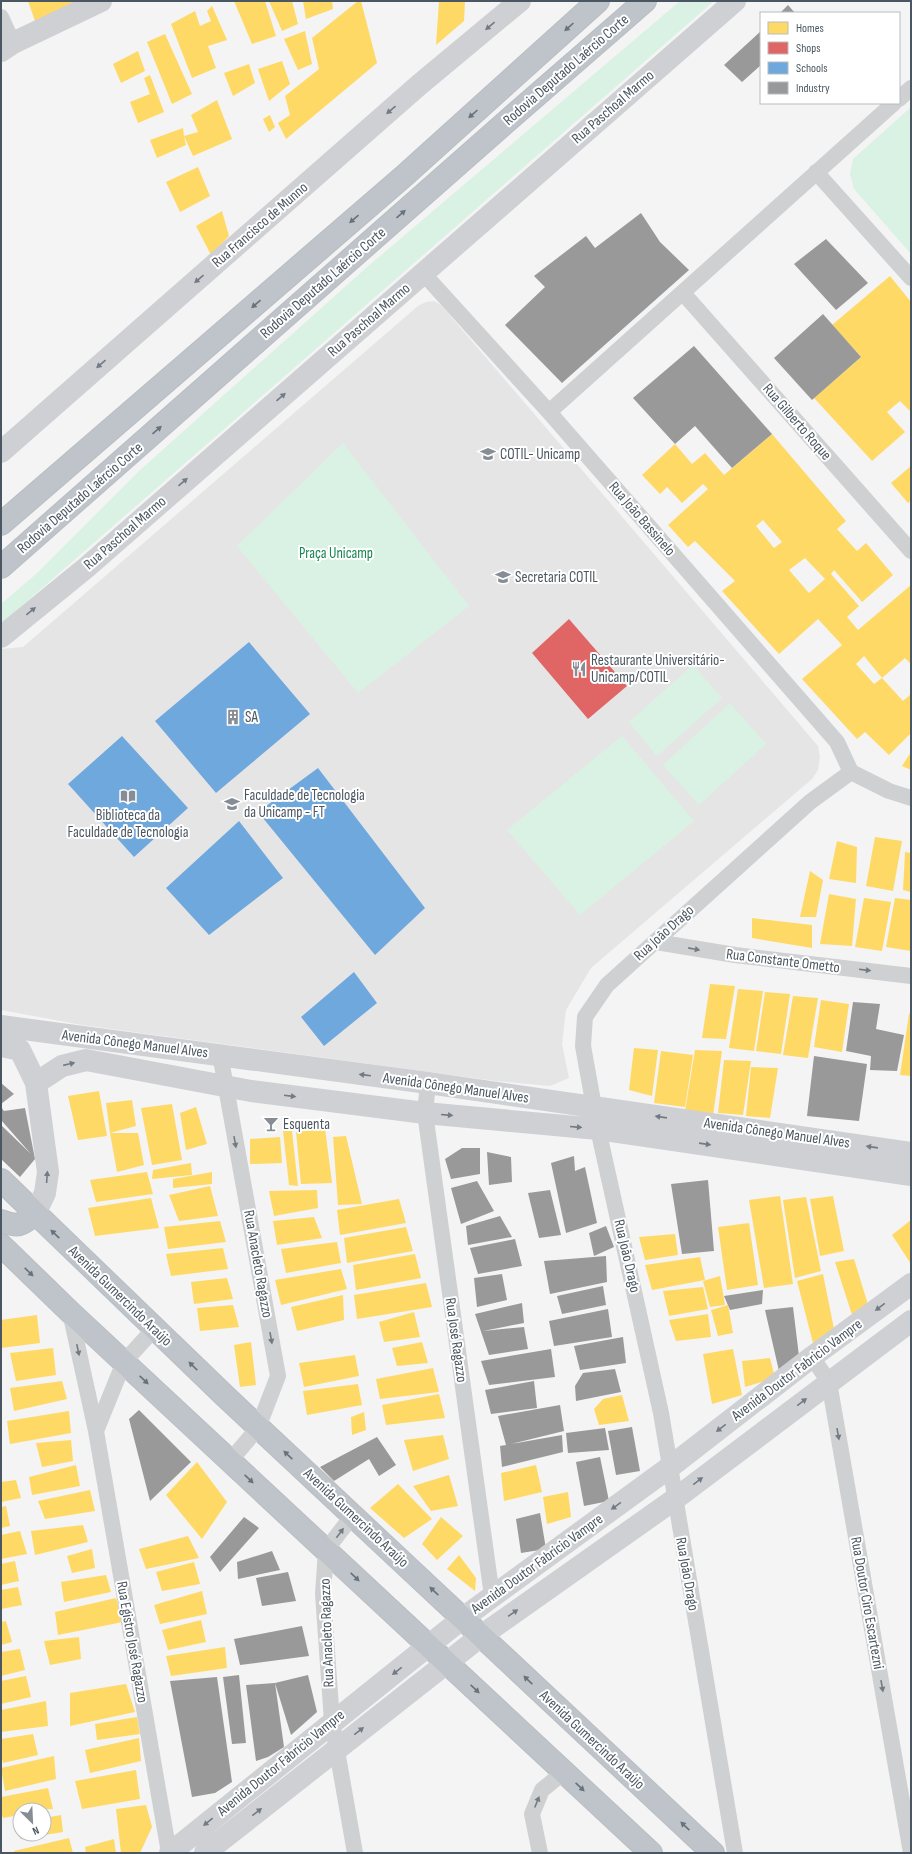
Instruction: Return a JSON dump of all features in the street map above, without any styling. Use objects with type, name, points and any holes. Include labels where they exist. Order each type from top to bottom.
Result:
[{"type":"highway","name":"Rodovia Deputado Laércio Corte","points":[[1,524],[404,176],[598,1]]},
{"type":"highway","name":"Rodovia Deputado Laércio Corte","points":[[1,567],[645,1]]},
{"type":"highway","name":"Avenida Gumercindo Araújo","points":[[1,1180],[258,1428],[713,1853]]},
{"type":"highway","points":[[1,1221],[14,1226],[24,1224],[35,1214]]},
{"type":"highway","points":[[1,1245],[70,1312],[427,1646],[651,1853]]},
{"type":"street","points":[[1,17],[7,47],[101,1]]},
{"type":"street","name":"Rua Francisco de Munno","points":[[1,452],[413,90],[520,1]]},
{"type":"street","name":"Rua Paschoal Marmo","points":[[1,637],[87,567],[735,1]]},
{"type":"street","points":[[900,98],[911,88]]},
{"type":"street","points":[[549,412],[893,104]]},
{"type":"street","points":[[816,172],[911,278]]},
{"type":"street","name":"Rua João Bassinelo","points":[[422,273],[549,412],[837,742],[851,772]]},
{"type":"street","name":"Rua Gilberto Roque","points":[[683,293],[911,552]]},
{"type":"street","points":[[851,772],[889,791],[911,798]]},
{"type":"street","name":"Rua João Drago","points":[[735,1853],[661,1413],[598,1129],[583,1046],[585,1017],[607,985],[810,802],[851,772]]},
{"type":"street","name":"Rua Constante Ometto","points":[[656,942],[735,955],[911,976]]},
{"type":"street","name":"Avenida Cônego Manuel Alves","points":[[1,1026],[16,1042],[220,1054],[254,1061],[428,1083],[911,1153]]},
{"type":"street","points":[[16,1042],[36,1083],[48,1172],[46,1192],[35,1214]]},
{"type":"street","name":"Rua Anacleto Ragazzo","points":[[220,1054],[224,1085],[278,1376],[258,1428],[230,1461]]},
{"type":"street","name":"Avenida Cônego Manuel Alves","points":[[36,1083],[62,1066],[86,1060],[251,1091],[425,1113],[598,1129],[911,1175]]},
{"type":"street","name":"Rua José Ragazzo","points":[[428,1083],[425,1113],[492,1596]]},
{"type":"street","name":"Avenida Doutor Fabricio Vampre","points":[[169,1853],[463,1618],[670,1467],[812,1357],[911,1284]]},
{"type":"street","name":"Rua Egistro José Ragazzo","points":[[70,1312],[96,1431],[169,1853]]},
{"type":"street","name":"Avenida Doutor Fabricio Vampre","points":[[205,1853],[481,1636],[675,1499],[911,1321]]},
{"type":"street","points":[[96,1431],[124,1362],[154,1329]]},
{"type":"street","name":"Rua Doutor Ciro Escartezni","points":[[812,1357],[829,1382],[910,1853]]},
{"type":"street","points":[[326,1550],[353,1516]]},
{"type":"street","name":"Rua Anacleto Ragazzo","points":[[326,1550],[323,1594],[332,1722],[355,1853]]},
{"type":"street","points":[[540,1853],[532,1814],[542,1790],[564,1772]]},
{"type":"shaded area","points":[[434,301],[441,305],[818,746],[820,757],[818,770],[812,779],[591,968],[566,1010],[562,1044],[569,1078],[550,1086],[496,1081],[82,1025],[1,1010],[1,649],[23,647],[418,306],[426,302]]},
{"type":"green space","points":[[680,1],[714,1],[1,624],[1,604],[36,574],[139,471],[366,268]]},
{"type":"green space","points":[[911,107],[911,254],[854,189],[850,174],[853,159]]},
{"type":"green space","name":"Praça Unicamp","points":[[343,443],[469,606],[358,693],[237,546]]},
{"type":"green space","points":[[693,665],[722,698],[657,756],[629,722]]},
{"type":"green space","points":[[730,703],[766,744],[699,805],[663,765]]},
{"type":"green space","points":[[622,736],[694,821],[580,915],[507,830]]},
{"type":"building: Homes","points":[[28,1],[72,1],[73,3],[35,21]]},
{"type":"building: Homes","points":[[234,1],[265,1],[276,36],[252,44]]},
{"type":"building: Homes","points":[[269,1],[292,1],[298,24],[282,31]]},
{"type":"building: Homes","points":[[303,1],[332,1],[333,9],[306,19]]},
{"type":"building: Homes","points":[[358,1],[361,1],[377,63],[286,139],[278,123],[290,115],[285,96],[319,69],[312,38]]},
{"type":"building: Homes","points":[[439,1],[465,1],[464,21],[436,45]]},
{"type":"building: Homes","points":[[212,6],[227,40],[208,46],[216,68],[192,78],[171,24],[195,11],[200,26],[211,21],[207,11]]},
{"type":"building: Homes","points":[[305,31],[312,64],[298,70],[284,39]]},
{"type":"building: Homes","points":[[165,34],[192,94],[172,104],[147,42]]},
{"type":"building: Homes","points":[[138,51],[145,71],[121,83],[113,64]]},
{"type":"building: Homes","points":[[282,61],[290,84],[269,101],[258,69]]},
{"type":"building: Homes","points":[[249,64],[255,83],[233,96],[224,73]]},
{"type":"building: Homes","points":[[150,75],[164,112],[138,123],[130,102],[150,94],[144,78]]},
{"type":"building: Homes","points":[[217,100],[232,139],[193,156],[184,136],[198,132],[191,115]]},
{"type":"building: Homes","points":[[270,115],[275,127],[269,132],[263,119]]},
{"type":"building: Homes","points":[[183,128],[186,145],[157,158],[150,140]]},
{"type":"building: Homes","points":[[198,167],[210,196],[180,212],[166,182]]},
{"type":"building: Homes","points":[[222,211],[229,236],[211,255],[196,226]]},
{"type":"building: Homes","points":[[890,276],[911,302],[911,412],[900,401],[887,412],[905,432],[872,461],[814,398],[861,357],[832,325]]},
{"type":"building: Homes","points":[[772,434],[846,521],[837,529],[857,551],[866,543],[893,575],[862,602],[834,570],[831,574],[859,606],[847,617],[858,630],[911,585],[911,664],[905,658],[882,678],[903,701],[911,694],[911,733],[889,755],[865,732],[857,739],[802,679],[842,645],[818,619],[779,654],[722,591],[735,581],[695,541],[688,547],[668,525],[708,489],[703,484],[682,503],[667,487],[660,494],[642,475],[675,444],[692,464],[705,453],[724,475]],"holes":[[[763,520],[782,542],[774,548],[756,526]],[[805,558],[825,579],[809,593],[789,570]],[[864,656],[882,678],[874,684],[856,664]]]},
{"type":"building: Homes","points":[[911,466],[911,500],[908,503],[891,483]]},
{"type":"building: Homes","points":[[911,752],[911,770],[902,766]]},
{"type":"building: Homes","points":[[875,837],[902,841],[893,891],[866,886]]},
{"type":"building: Homes","points":[[837,841],[857,847],[856,883],[829,879]]},
{"type":"building: Homes","points":[[905,852],[911,853],[911,892],[903,890]]},
{"type":"building: Homes","points":[[810,871],[823,880],[816,917],[800,917]]},
{"type":"building: Homes","points":[[829,894],[856,899],[852,946],[820,944]]},
{"type":"building: Homes","points":[[864,898],[891,902],[882,951],[855,947]]},
{"type":"building: Homes","points":[[895,898],[911,900],[911,951],[886,947]]},
{"type":"building: Homes","points":[[752,918],[812,925],[812,948],[752,938]]},
{"type":"building: Homes","points":[[710,984],[735,986],[726,1039],[702,1038]]},
{"type":"building: Homes","points":[[738,989],[763,991],[754,1051],[729,1048]]},
{"type":"building: Homes","points":[[765,992],[790,994],[781,1054],[756,1051]]},
{"type":"building: Homes","points":[[793,996],[818,998],[808,1058],[783,1055]]},
{"type":"building: Homes","points":[[821,1000],[849,1004],[842,1052],[814,1047]]},
{"type":"building: Homes","points":[[911,1013],[911,1076],[900,1075],[909,1014]]},
{"type":"building: Homes","points":[[634,1048],[658,1050],[652,1096],[629,1090]]},
{"type":"building: Homes","points":[[695,1050],[722,1051],[713,1116],[685,1111]]},
{"type":"building: Homes","points":[[661,1051],[693,1055],[685,1107],[654,1103]]},
{"type":"building: Homes","points":[[724,1060],[751,1061],[743,1115],[718,1113]]},
{"type":"building: Homes","points":[[751,1067],[778,1068],[770,1118],[746,1116]]},
{"type":"building: Homes","points":[[99,1091],[107,1136],[78,1140],[68,1096]]},
{"type":"building: Homes","points":[[132,1100],[136,1126],[110,1133],[106,1103]]},
{"type":"building: Homes","points":[[172,1104],[182,1160],[152,1165],[141,1108]]},
{"type":"building: Homes","points":[[196,1107],[207,1144],[186,1150],[180,1113]]},
{"type":"building: Homes","points":[[325,1128],[332,1183],[301,1184],[296,1132]]},
{"type":"building: Homes","points":[[283,1131],[292,1131],[298,1186],[289,1185]]},
{"type":"building: Homes","points":[[110,1133],[138,1133],[144,1165],[117,1172]]},
{"type":"building: Homes","points":[[346,1136],[362,1204],[338,1205],[333,1137]]},
{"type":"building: Homes","points":[[280,1137],[282,1163],[250,1164],[250,1139]]},
{"type":"building: Homes","points":[[191,1163],[192,1175],[152,1179],[153,1170]]},
{"type":"building: Homes","points":[[147,1172],[153,1194],[96,1202],[90,1180]]},
{"type":"building: Homes","points":[[212,1172],[212,1184],[173,1188],[173,1179]]},
{"type":"building: Homes","points":[[210,1186],[218,1216],[179,1221],[169,1195]]},
{"type":"building: Homes","points":[[317,1190],[318,1208],[274,1216],[269,1191]]},
{"type":"building: Homes","points":[[780,1196],[793,1284],[764,1288],[749,1200]]},
{"type":"building: Homes","points":[[833,1196],[844,1251],[820,1256],[810,1199]]},
{"type":"building: Homes","points":[[806,1197],[821,1271],[795,1278],[783,1200]]},
{"type":"building: Homes","points":[[151,1198],[159,1228],[95,1236],[88,1208]]},
{"type":"building: Homes","points":[[399,1199],[406,1223],[340,1235],[337,1210]]},
{"type":"building: Homes","points":[[314,1217],[322,1238],[277,1245],[273,1221]]},
{"type":"building: Homes","points":[[911,1220],[911,1264],[892,1235]]},
{"type":"building: Homes","points":[[220,1221],[226,1242],[168,1249],[164,1227]]},
{"type":"building: Homes","points":[[749,1223],[758,1285],[727,1290],[718,1227]]},
{"type":"building: Homes","points":[[406,1227],[413,1251],[347,1263],[344,1238]]},
{"type":"building: Homes","points":[[675,1234],[678,1255],[645,1260],[639,1237]]},
{"type":"building: Homes","points":[[337,1242],[341,1263],[286,1273],[281,1249]]},
{"type":"building: Homes","points":[[223,1248],[228,1269],[171,1276],[166,1254]]},
{"type":"building: Homes","points":[[415,1254],[421,1278],[356,1290],[353,1265]]},
{"type":"building: Homes","points":[[700,1257],[705,1280],[652,1290],[645,1265]]},
{"type":"building: Homes","points":[[854,1259],[870,1311],[854,1321],[835,1262]]},
{"type":"building: Homes","points":[[341,1269],[347,1289],[281,1305],[275,1280]]},
{"type":"building: Homes","points":[[823,1274],[834,1329],[813,1343],[797,1281]]},
{"type":"building: Homes","points":[[720,1276],[725,1305],[710,1307],[703,1281]]},
{"type":"building: Homes","points":[[227,1278],[233,1299],[194,1304],[191,1282]]},
{"type":"building: Homes","points":[[426,1283],[432,1307],[357,1319],[354,1295]]},
{"type":"building: Homes","points":[[703,1287],[708,1309],[669,1316],[663,1291]]},
{"type":"building: Homes","points":[[343,1295],[344,1320],[297,1331],[291,1307]]},
{"type":"building: Homes","points":[[233,1305],[239,1327],[200,1331],[197,1308]]},
{"type":"building: Homes","points":[[728,1305],[733,1333],[718,1336],[711,1310]]},
{"type":"building: Homes","points":[[414,1312],[420,1337],[384,1342],[379,1322]]},
{"type":"building: Homes","points":[[708,1314],[711,1337],[676,1341],[669,1320]]},
{"type":"building: Homes","points":[[37,1315],[40,1343],[1,1348],[1,1320]]},
{"type":"building: Homes","points":[[251,1342],[256,1385],[240,1387],[234,1345]]},
{"type":"building: Homes","points":[[422,1342],[428,1363],[397,1366],[392,1348]]},
{"type":"building: Homes","points":[[53,1348],[56,1375],[16,1381],[10,1353]]},
{"type":"building: Homes","points":[[733,1349],[742,1395],[712,1404],[703,1354]]},
{"type":"building: Homes","points":[[355,1355],[359,1376],[304,1387],[299,1363]]},
{"type":"building: Homes","points":[[770,1358],[775,1378],[745,1387],[742,1361]]},
{"type":"building: Homes","points":[[433,1368],[439,1392],[380,1399],[376,1379]]},
{"type":"building: Homes","points":[[62,1381],[67,1399],[14,1411],[10,1388]]},
{"type":"building: Homes","points":[[358,1384],[362,1405],[307,1415],[303,1391]]},
{"type":"building: Homes","points":[[439,1394],[445,1418],[386,1425],[382,1405]]},
{"type":"building: Homes","points":[[622,1395],[629,1421],[599,1425],[594,1409],[603,1399]]},
{"type":"building: Homes","points":[[69,1411],[71,1433],[10,1444],[7,1421]]},
{"type":"building: Homes","points":[[364,1412],[366,1430],[352,1435],[351,1417]]},
{"type":"building: Homes","points":[[443,1435],[449,1459],[413,1471],[404,1440]]},
{"type":"building: Homes","points":[[71,1440],[73,1461],[42,1467],[36,1443]]},
{"type":"building: Homes","points":[[197,1462],[227,1502],[202,1539],[166,1495]]},
{"type":"building: Homes","points":[[76,1465],[80,1486],[32,1495],[29,1477]]},
{"type":"building: Homes","points":[[536,1465],[542,1492],[504,1501],[501,1473]]},
{"type":"building: Homes","points":[[449,1475],[458,1506],[431,1511],[413,1486]]},
{"type":"building: Homes","points":[[16,1480],[21,1498],[1,1502],[1,1482]]},
{"type":"building: Homes","points":[[398,1484],[432,1519],[404,1538],[370,1508]]},
{"type":"building: Homes","points":[[90,1490],[95,1511],[45,1519],[38,1501]]},
{"type":"building: Homes","points":[[568,1492],[571,1517],[547,1524],[543,1497]]},
{"type":"building: Homes","points":[[6,1506],[10,1526],[1,1528],[1,1507]]},
{"type":"building: Homes","points":[[441,1517],[463,1536],[437,1560],[422,1544]]},
{"type":"building: Homes","points":[[83,1525],[88,1542],[35,1555],[31,1531]]},
{"type":"building: Homes","points":[[20,1531],[27,1554],[1,1559],[1,1535]]},
{"type":"building: Homes","points":[[188,1536],[199,1558],[146,1569],[139,1549]]},
{"type":"building: Homes","points":[[92,1549],[95,1568],[72,1573],[67,1556]]},
{"type":"building: Homes","points":[[459,1555],[476,1578],[475,1591],[447,1569]]},
{"type":"building: Homes","points":[[15,1561],[19,1581],[1,1585],[1,1564]]},
{"type":"building: Homes","points":[[194,1562],[200,1584],[162,1591],[156,1572]]},
{"type":"building: Homes","points":[[106,1575],[111,1592],[64,1602],[61,1582]]},
{"type":"building: Homes","points":[[18,1587],[22,1605],[1,1609],[1,1590]]},
{"type":"building: Homes","points":[[202,1591],[207,1614],[160,1624],[154,1605]]},
{"type":"building: Homes","points":[[116,1598],[123,1622],[58,1635],[55,1612]]},
{"type":"building: Homes","points":[[201,1620],[206,1642],[168,1650],[162,1630]]},
{"type":"building: Homes","points":[[6,1621],[12,1642],[1,1645],[1,1622]]},
{"type":"building: Homes","points":[[79,1637],[81,1659],[50,1665],[44,1641]]},
{"type":"building: Homes","points":[[225,1647],[227,1668],[171,1676],[166,1656]]},
{"type":"building: Homes","points":[[20,1649],[25,1670],[1,1676],[1,1652]]},
{"type":"building: Homes","points":[[26,1676],[31,1697],[1,1704],[1,1681]]},
{"type":"building: Homes","points":[[126,1684],[135,1712],[70,1726],[70,1693]]},
{"type":"building: Homes","points":[[46,1701],[48,1726],[1,1732],[1,1710]]},
{"type":"building: Homes","points":[[137,1717],[140,1734],[97,1740],[95,1724]]},
{"type":"building: Homes","points":[[33,1734],[38,1755],[3,1763],[1,1754],[1,1739]]},
{"type":"building: Homes","points":[[139,1738],[141,1761],[90,1773],[85,1750]]},
{"type":"building: Homes","points":[[54,1756],[56,1779],[5,1791],[1,1768]]},
{"type":"building: Homes","points":[[136,1770],[140,1799],[82,1809],[75,1781]]},
{"type":"building: Homes","points":[[48,1788],[51,1802],[12,1802],[12,1816],[3,1818],[1,1812],[1,1797]]},
{"type":"building: Homes","points":[[146,1805],[152,1827],[140,1853],[121,1853],[116,1809]]},
{"type":"building: Homes","points":[[61,1815],[63,1832],[52,1834],[52,1817]]},
{"type":"building: Homes","points":[[69,1838],[73,1853],[14,1853],[14,1851]]},
{"type":"building: Homes","points":[[114,1839],[116,1853],[86,1853],[85,1847]]},
{"type":"building: Shops","name":"Restaurante Universitário- Unicamp/COTIL","points":[[569,619],[627,686],[588,719],[532,653]]},
{"type":"building: Schools","name":"SA","points":[[249,642],[310,714],[216,793],[155,721]]},
{"type":"building: Schools","name":"Biblioteca da Faculdade de Tecnologia","points":[[122,736],[188,808],[134,857],[68,784]]},
{"type":"building: Schools","points":[[318,768],[425,908],[375,955],[258,812]]},
{"type":"building: Schools","points":[[239,821],[283,878],[209,935],[166,888]]},
{"type":"building: Schools","points":[[354,972],[377,1003],[324,1046],[301,1017]]},
{"type":"building: Industry","points":[[788,5],[794,12],[781,12]]},
{"type":"building: Industry","points":[[760,32],[760,66],[742,82],[724,65]]},
{"type":"building: Industry","points":[[641,213],[660,242],[689,270],[562,383],[505,325],[545,287],[534,276],[586,236],[595,248]]},
{"type":"building: Industry","points":[[826,239],[868,283],[836,310],[794,264]]},
{"type":"building: Industry","points":[[823,314],[861,357],[812,400],[774,358]]},
{"type":"building: Industry","points":[[694,346],[772,434],[732,468],[695,426],[675,444],[633,398]]},
{"type":"building: Industry","points":[[853,1002],[880,1004],[876,1029],[904,1035],[897,1071],[870,1070],[871,1056],[846,1051]]},
{"type":"building: Industry","points":[[814,1056],[867,1064],[859,1121],[807,1116]]},
{"type":"building: Industry","points":[[1,1083],[14,1094],[1,1104]]},
{"type":"building: Industry","points":[[1,1107],[4,1111],[25,1108],[35,1159],[20,1177],[1,1159],[1,1125],[31,1154],[1,1120]]},
{"type":"building: Industry","points":[[462,1148],[480,1148],[480,1174],[451,1179],[445,1159]]},
{"type":"building: Industry","points":[[487,1152],[511,1157],[512,1182],[489,1185]]},
{"type":"building: Industry","points":[[574,1156],[575,1171],[585,1167],[597,1223],[566,1233],[551,1163]]},
{"type":"building: Industry","points":[[708,1180],[714,1251],[682,1254],[671,1184]]},
{"type":"building: Industry","points":[[477,1181],[494,1211],[461,1224],[451,1188]]},
{"type":"building: Industry","points":[[550,1190],[561,1235],[539,1238],[528,1193]]},
{"type":"building: Industry","points":[[500,1216],[512,1237],[468,1245],[466,1226]]},
{"type":"building: Industry","points":[[606,1226],[614,1247],[594,1256],[589,1233]]},
{"type":"building: Industry","points":[[515,1239],[522,1266],[478,1274],[470,1248]]},
{"type":"building: Industry","points":[[606,1256],[607,1282],[550,1294],[544,1261]]},
{"type":"building: Industry","points":[[502,1274],[507,1300],[477,1307],[474,1278]]},
{"type":"building: Industry","points":[[603,1286],[606,1305],[562,1314],[557,1296]]},
{"type":"building: Industry","points":[[763,1290],[762,1304],[730,1310],[724,1296]]},
{"type":"building: Industry","points":[[522,1303],[524,1323],[483,1331],[524,1327],[528,1349],[489,1355],[475,1314]]},
{"type":"building: Industry","points":[[793,1307],[799,1356],[779,1371],[765,1310]]},
{"type":"building: Industry","points":[[608,1309],[612,1337],[554,1346],[549,1321]]},
{"type":"building: Industry","points":[[623,1337],[626,1363],[580,1370],[574,1346]]},
{"type":"building: Industry","points":[[551,1349],[555,1377],[489,1385],[481,1361]]},
{"type":"building: Industry","points":[[615,1369],[621,1392],[576,1401],[575,1386],[583,1373]]},
{"type":"building: Industry","points":[[534,1381],[537,1408],[491,1414],[485,1390]]},
{"type":"building: Industry","points":[[560,1405],[564,1431],[511,1444],[562,1435],[563,1452],[502,1467],[500,1446],[506,1445],[498,1416]]},
{"type":"building: Industry","points":[[139,1410],[191,1462],[150,1501],[129,1419]]},
{"type":"building: Industry","points":[[632,1427],[640,1471],[616,1475],[608,1431]]},
{"type":"building: Industry","points":[[605,1428],[609,1450],[568,1453],[566,1433]]},
{"type":"building: Industry","points":[[377,1437],[396,1465],[379,1476],[369,1459],[334,1481],[320,1467]]},
{"type":"building: Industry","points":[[600,1457],[609,1501],[584,1506],[576,1462]]},
{"type":"building: Industry","points":[[540,1513],[546,1549],[521,1553],[516,1519]]},
{"type":"building: Industry","points":[[244,1517],[259,1528],[220,1572],[210,1557]]},
{"type":"building: Industry","points":[[272,1551],[280,1570],[238,1579],[237,1562]]},
{"type":"building: Industry","points":[[288,1572],[296,1601],[262,1606],[256,1578]]},
{"type":"building: Industry","points":[[302,1626],[309,1656],[240,1665],[234,1639]]},
{"type":"building: Industry","points":[[239,1675],[246,1743],[232,1744],[223,1677]]},
{"type":"building: Industry","points":[[308,1675],[317,1712],[291,1735],[275,1683]]},
{"type":"building: Industry","points":[[217,1677],[232,1782],[215,1793],[192,1797],[170,1681]]},
{"type":"building: Industry","points":[[275,1683],[284,1747],[268,1757],[256,1761],[246,1685]]},
{"type":"place","name":"COTIL- Unicamp","points":[[488,454]]},
{"type":"place","name":"Secretaria COTIL","points":[[503,577]]},
{"type":"place","name":"Restaurante Universitário- Unicamp/COTIL","points":[[579,669]]},
{"type":"place","name":"SA","points":[[233,717]]},
{"type":"place","name":"Biblioteca da Faculdade de Tecnologia","points":[[128,796]]},
{"type":"place","name":"Faculdade de Tecnologia da Unicamp - FT","points":[[232,804]]},
{"type":"place","name":"Esquenta","points":[[271,1124]]}]
